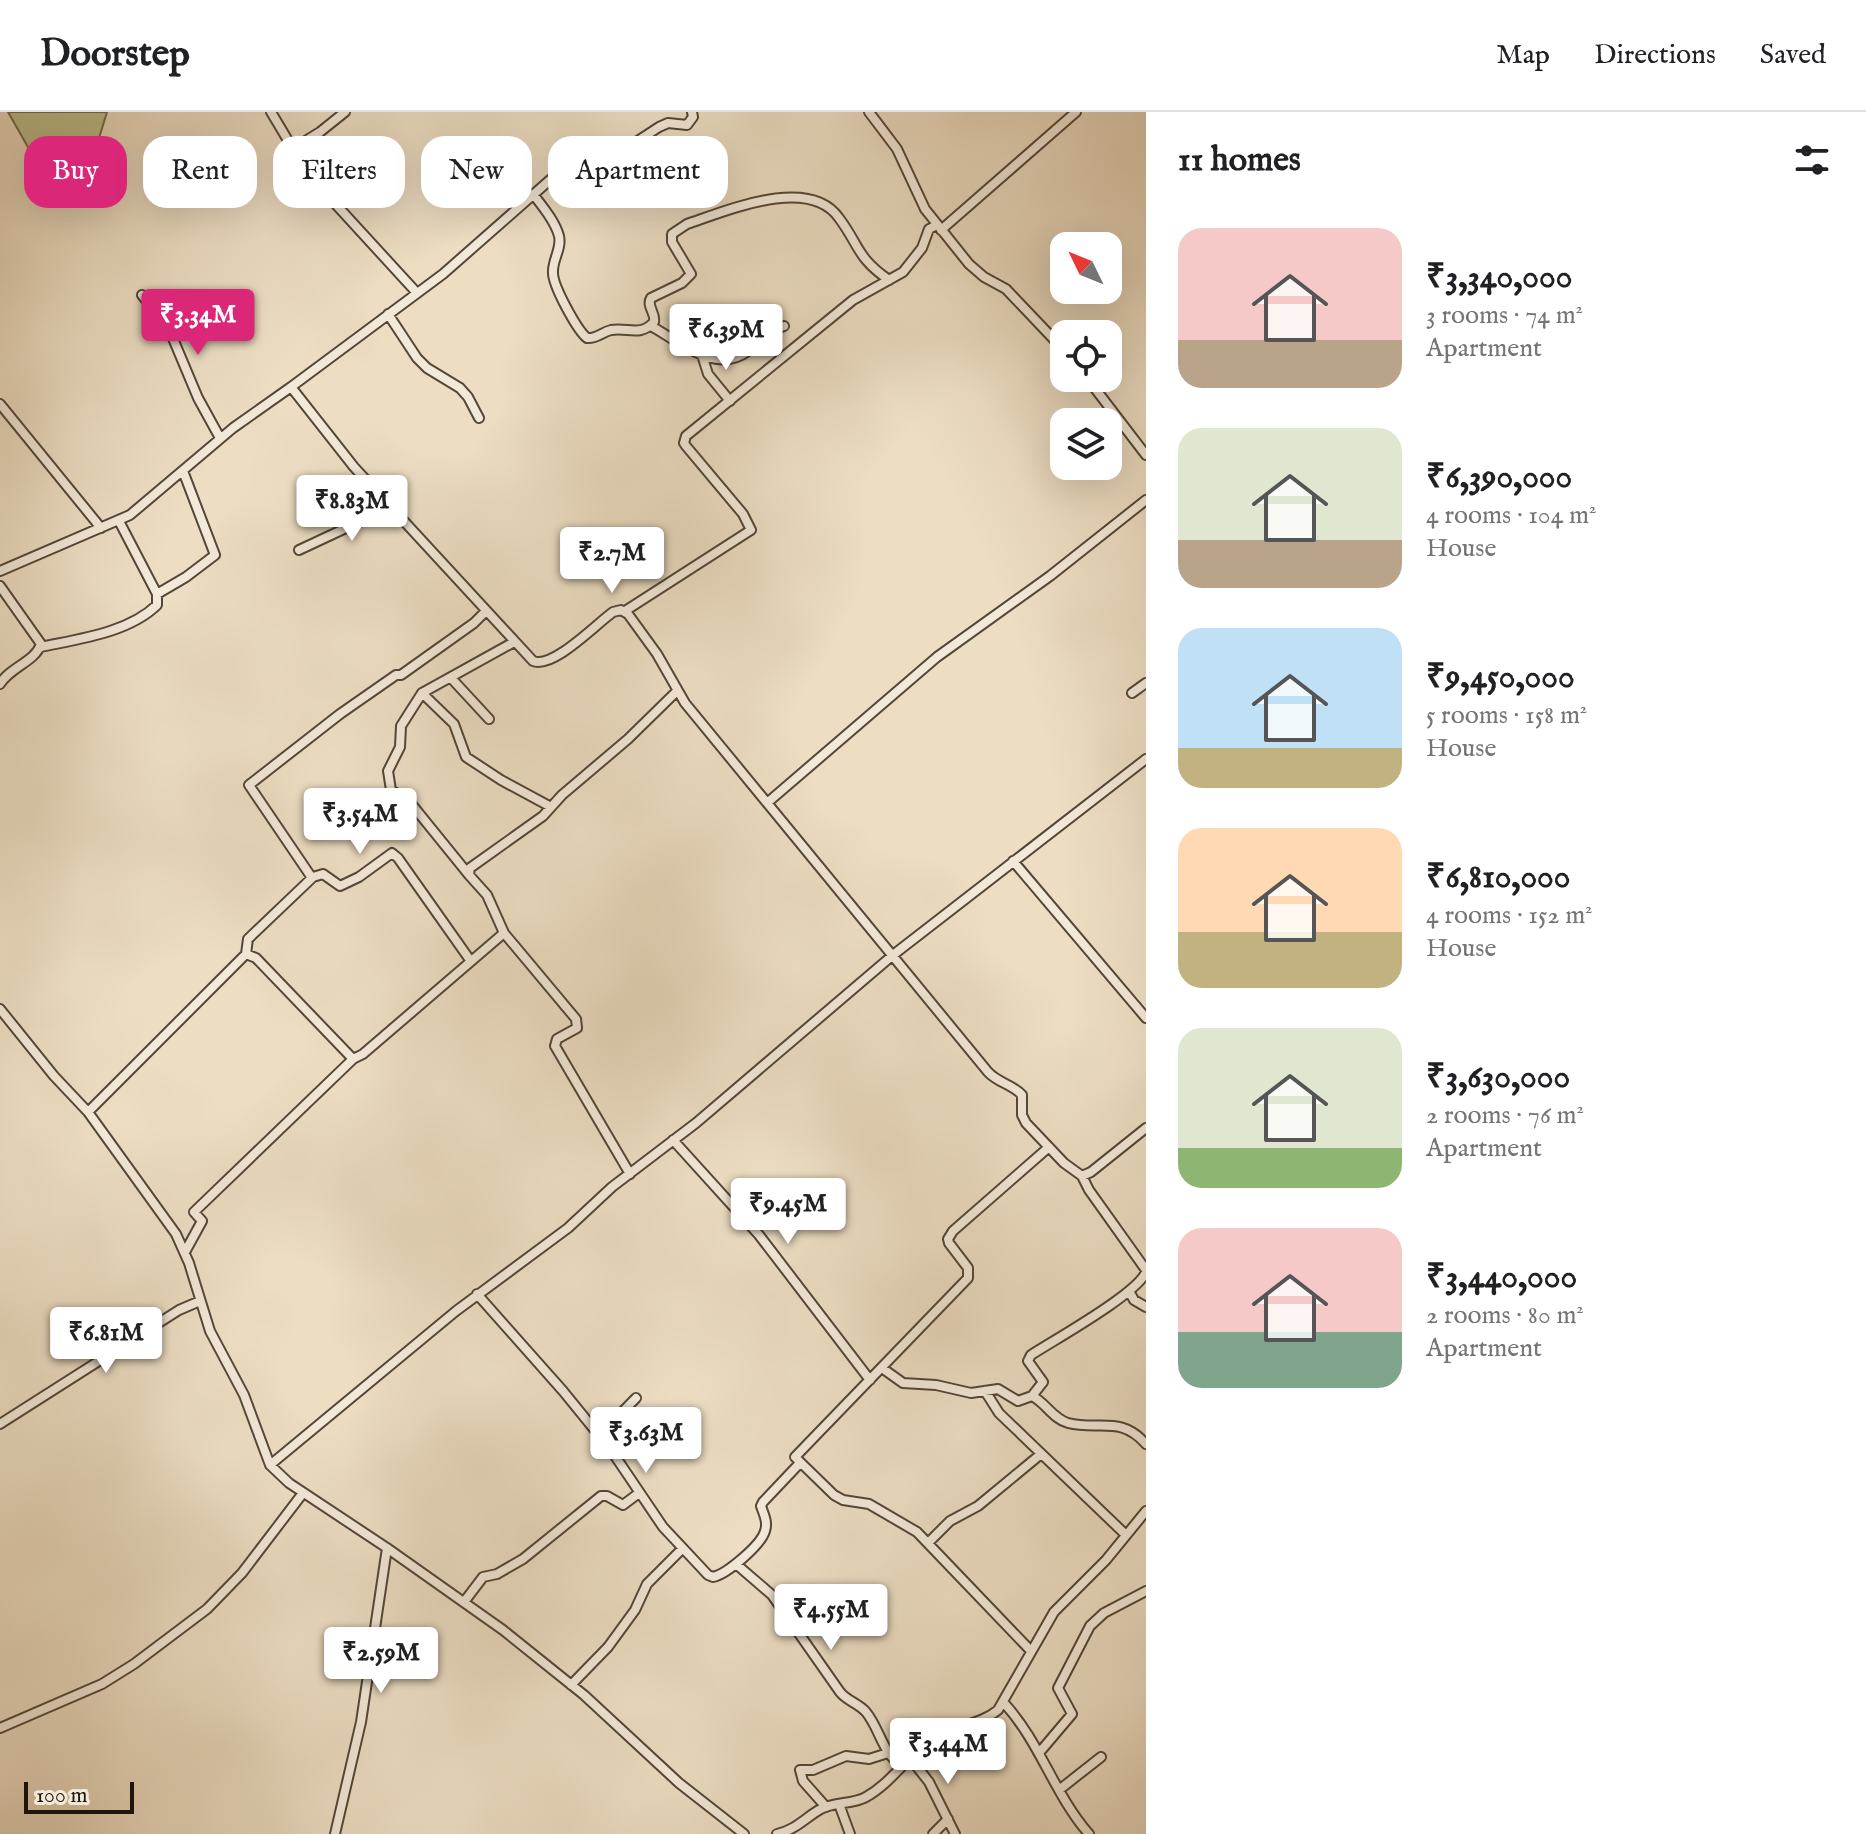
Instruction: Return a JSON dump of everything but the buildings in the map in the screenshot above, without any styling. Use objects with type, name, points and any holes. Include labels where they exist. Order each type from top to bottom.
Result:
[{"type":"street","points":[[271,112],[284,136]]},
{"type":"street","points":[[314,136],[345,112]]},
{"type":"street","points":[[0,571],[119,521],[220,438],[459,261],[564,169],[584,174],[591,172],[664,125],[687,125],[693,117],[692,112]]},
{"type":"street","points":[[869,112],[894,144],[919,198],[939,227],[974,270],[1006,289],[1050,335]]},
{"type":"street","points":[[291,387],[345,457],[514,642],[533,661],[543,663],[556,657],[613,612],[625,611],[751,530],[743,514],[684,443],[686,436],[853,300],[911,264],[922,248],[929,229],[939,227],[1076,112]]},
{"type":"street","points":[[533,194],[559,237],[553,278],[582,335],[592,339],[613,330],[638,332],[651,326],[655,320],[649,305],[651,298],[690,277],[689,268],[671,238],[675,230],[702,219],[778,198],[800,198],[834,212],[861,256],[889,280]]},
{"type":"street","points":[[339,208],[417,293]]},
{"type":"street","points":[[142,295],[169,329],[198,398],[220,438]]},
{"type":"street","points":[[388,314],[417,358],[427,368],[460,388],[479,418]]},
{"type":"street","points":[[651,326],[702,355],[720,360],[735,358],[771,330],[784,326]]},
{"type":"street","points":[[702,355],[708,374],[730,401]]},
{"type":"street","points":[[1098,392],[1146,455]]},
{"type":"street","points":[[0,404],[101,528]]},
{"type":"street","points":[[157,594],[215,555],[183,471]]},
{"type":"street","points":[[767,803],[937,657],[1050,576],[1146,500]]},
{"type":"street","points":[[299,550],[391,507]]},
{"type":"street","points":[[0,684],[8,672],[41,647],[127,624],[158,602],[157,594],[119,521]]},
{"type":"street","points":[[0,586],[37,636],[41,647]]},
{"type":"street","points":[[312,878],[249,785],[340,714],[396,675],[401,675],[486,611]]},
{"type":"street","points":[[625,611],[657,654],[676,692],[767,803],[988,1072],[1022,1095],[1023,1119],[1082,1176],[1146,1271],[1143,1279],[1129,1291],[1031,1355],[1028,1361],[1043,1382],[1032,1396],[1018,1401],[998,1389],[971,1393],[903,1383],[882,1368]]},
{"type":"street","points":[[514,642],[422,693],[401,726],[400,747],[389,766],[389,785],[393,792],[409,801],[487,895],[504,933],[576,1019],[577,1028],[557,1039],[555,1046],[630,1174]]},
{"type":"street","points":[[452,679],[489,719]]},
{"type":"street","points":[[1132,693],[1146,683]]},
{"type":"street","points":[[469,875],[470,868],[539,819],[676,692]]},
{"type":"street","points":[[422,693],[454,724],[466,757],[551,807]]},
{"type":"street","points":[[270,1465],[477,1294],[568,1228],[893,955],[1146,759]]},
{"type":"street","points":[[88,1112],[246,954],[248,939],[312,878],[323,874],[340,886],[389,854],[394,854],[470,960]]},
{"type":"street","points":[[1013,861],[1146,1018]]},
{"type":"street","points":[[185,1252],[202,1221],[194,1212],[353,1059],[363,1054],[504,933]]},
{"type":"street","points":[[246,954],[256,958],[353,1059]]},
{"type":"street","points":[[0,1009],[54,1076],[88,1112],[170,1225],[185,1252],[217,1347],[244,1395],[270,1465],[303,1493],[503,1630],[571,1685],[669,1774],[744,1834]]},
{"type":"street","points":[[1082,1176],[1146,1128]]},
{"type":"street","points":[[673,1140],[759,1235],[870,1380]]},
{"type":"street","points":[[1031,1651],[928,1543],[906,1525],[869,1504],[843,1500],[834,1495],[795,1460],[796,1455],[815,1439],[968,1278],[969,1272],[949,1243],[950,1235],[1049,1147]]},
{"type":"street","points":[[1129,1291],[1134,1300],[1146,1307]]},
{"type":"street","points":[[477,1294],[558,1384],[682,1549],[713,1577],[736,1564],[763,1537],[767,1522],[761,1506],[799,1464]]},
{"type":"street","points":[[0,1424],[179,1310],[200,1301]]},
{"type":"street","points":[[985,1391],[999,1413],[1126,1535]]},
{"type":"street","points":[[1032,1396],[1064,1422],[1121,1425],[1146,1444]]},
{"type":"street","points":[[599,1436],[636,1398]]},
{"type":"street","points":[[928,1543],[950,1521],[978,1506],[1041,1454]]},
{"type":"street","points":[[0,1728],[102,1684],[207,1609],[242,1573],[303,1493]]},
{"type":"street","points":[[464,1602],[483,1577],[497,1574],[532,1553],[601,1496],[623,1505],[639,1493]]},
{"type":"street","points":[[777,1834],[795,1828],[826,1807],[868,1796],[936,1737],[988,1717],[1004,1703],[1054,1612],[1101,1566],[1146,1511]]},
{"type":"street","points":[[335,1834],[361,1722],[387,1548]]},
{"type":"street","points":[[571,1685],[608,1647],[635,1610],[647,1584],[682,1549]]},
{"type":"street","points":[[736,1564],[772,1595],[844,1696],[860,1706],[874,1723],[888,1753],[902,1766]]},
{"type":"street","points":[[1039,1753],[1072,1714],[1058,1688],[1088,1629],[1104,1613],[1146,1591]]},
{"type":"street","points":[[1004,1703],[1024,1728],[1068,1807],[1089,1834]]},
{"type":"street","points":[[826,1807],[803,1781],[800,1770],[817,1769],[846,1756],[869,1759],[888,1753]]},
{"type":"street","points":[[1059,1790],[1101,1757]]},
{"type":"street","points":[[910,1758],[929,1782],[955,1834]]},
{"type":"street","points":[[839,1804],[850,1834]]},
{"type":"street","points":[[933,1834],[948,1819]]},
{"type":"green space","points":[[8,112],[107,112],[100,136],[24,136],[24,140]]}]
